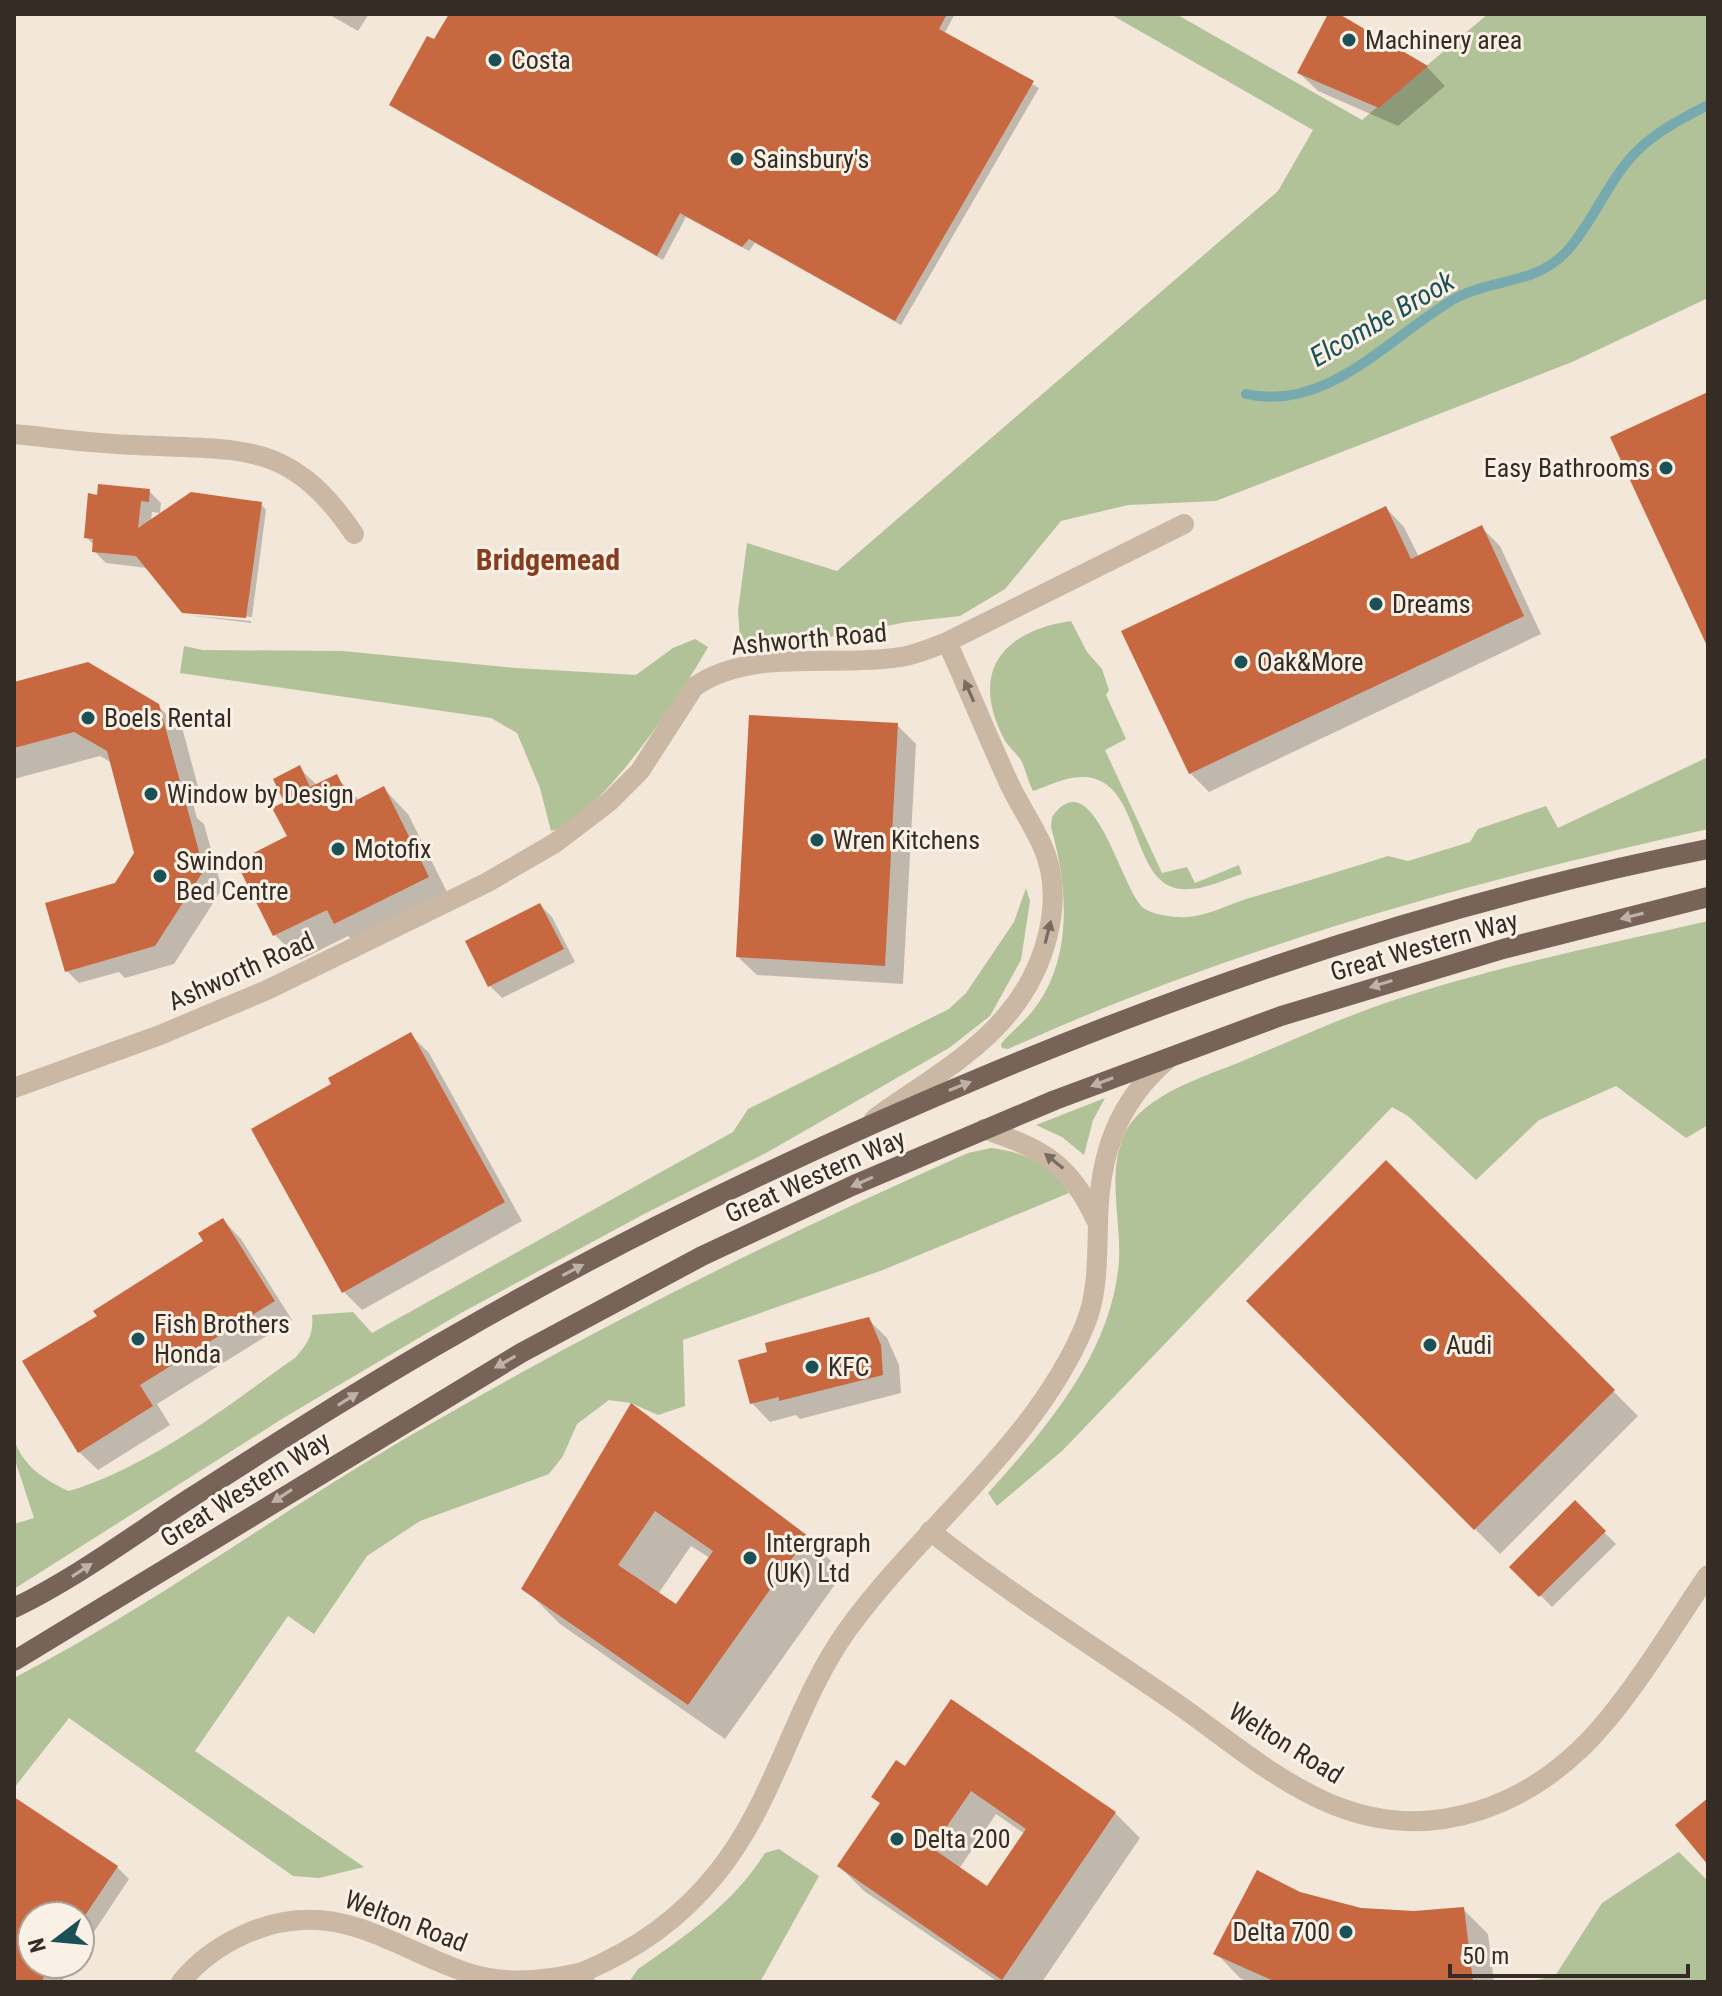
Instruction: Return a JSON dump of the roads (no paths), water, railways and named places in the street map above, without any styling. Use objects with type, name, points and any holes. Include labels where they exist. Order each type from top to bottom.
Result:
[{"type":"main road","name":"Great Western Way","points":[[14,1608],[72,1576],[303,1427],[465,1328],[684,1212],[857,1131],[1091,1031],[1317,950],[1526,889],[1708,849]]},
{"type":"main road","name":"Great Western Way","points":[[14,1661],[89,1618],[349,1454],[589,1315],[780,1219],[984,1129],[1174,1054],[1382,984],[1708,897]]},
{"type":"street","points":[[14,434],[249,451],[304,476],[325,496],[354,534]]},
{"type":"street","name":"Ashworth Road","points":[[14,1088],[160,1035],[267,990],[486,883],[555,843],[610,801],[640,771],[694,687],[707,678],[758,665],[900,657],[947,642],[1184,524]]},
{"type":"street","points":[[857,1131],[971,1049],[1007,1016],[1026,989],[1050,927],[1052,880],[1043,846],[1008,782],[947,642]]},
{"type":"street","name":"Welton Road","points":[[181,1982],[207,1955],[230,1941],[262,1926],[303,1917],[354,1925],[470,1974],[511,1980],[584,1977],[646,1941],[674,1919],[718,1872],[764,1796],[831,1655],[930,1531],[1025,1423],[1073,1350],[1086,1324],[1095,1285],[1101,1174],[1111,1133],[1133,1094],[1174,1054]]},
{"type":"street","points":[[984,1129],[1040,1150],[1062,1166],[1098,1224]]},
{"type":"street","name":"Welton Road","points":[[930,1531],[1019,1598],[1274,1772],[1322,1800],[1390,1822],[1449,1819],[1488,1809],[1550,1773],[1608,1719],[1708,1575]]},
{"type":"waterway","name":"Elcombe Brook","points":[[1246,394],[1276,397],[1304,392],[1332,381],[1358,367],[1456,298],[1528,276],[1555,262],[1577,239],[1637,151],[1662,131],[1708,105]]},
{"type":"place","name":"Machinery area","points":[[1349,40]]},
{"type":"place","name":"Costa","points":[[495,60]]},
{"type":"place","name":"Sainsbury's","points":[[737,159]]},
{"type":"place","name":"Easy Bathrooms","points":[[1666,468]]},
{"type":"place","name":"Dreams","points":[[1376,604]]},
{"type":"place","name":"Oak&More","points":[[1241,662]]},
{"type":"place","name":"Boels Rental","points":[[88,718]]},
{"type":"place","name":"Window by Design","points":[[151,794]]},
{"type":"place","name":"Wren Kitchens","points":[[817,840]]},
{"type":"place","name":"Motofix","points":[[338,849]]},
{"type":"place","name":"Swindon Bed Centre","points":[[160,876]]},
{"type":"place","name":"Fish Brothers Honda","points":[[138,1339]]},
{"type":"place","name":"Audi","points":[[1430,1345]]},
{"type":"place","name":"KFC","points":[[812,1367]]},
{"type":"place","name":"Intergraph (UK) Ltd","points":[[750,1558]]},
{"type":"place","name":"Delta 200","points":[[897,1839]]},
{"type":"place","name":"Delta 700","points":[[1346,1932]]},
{"type":"district","name":"Bridgemead","points":[[548,559]]}]
